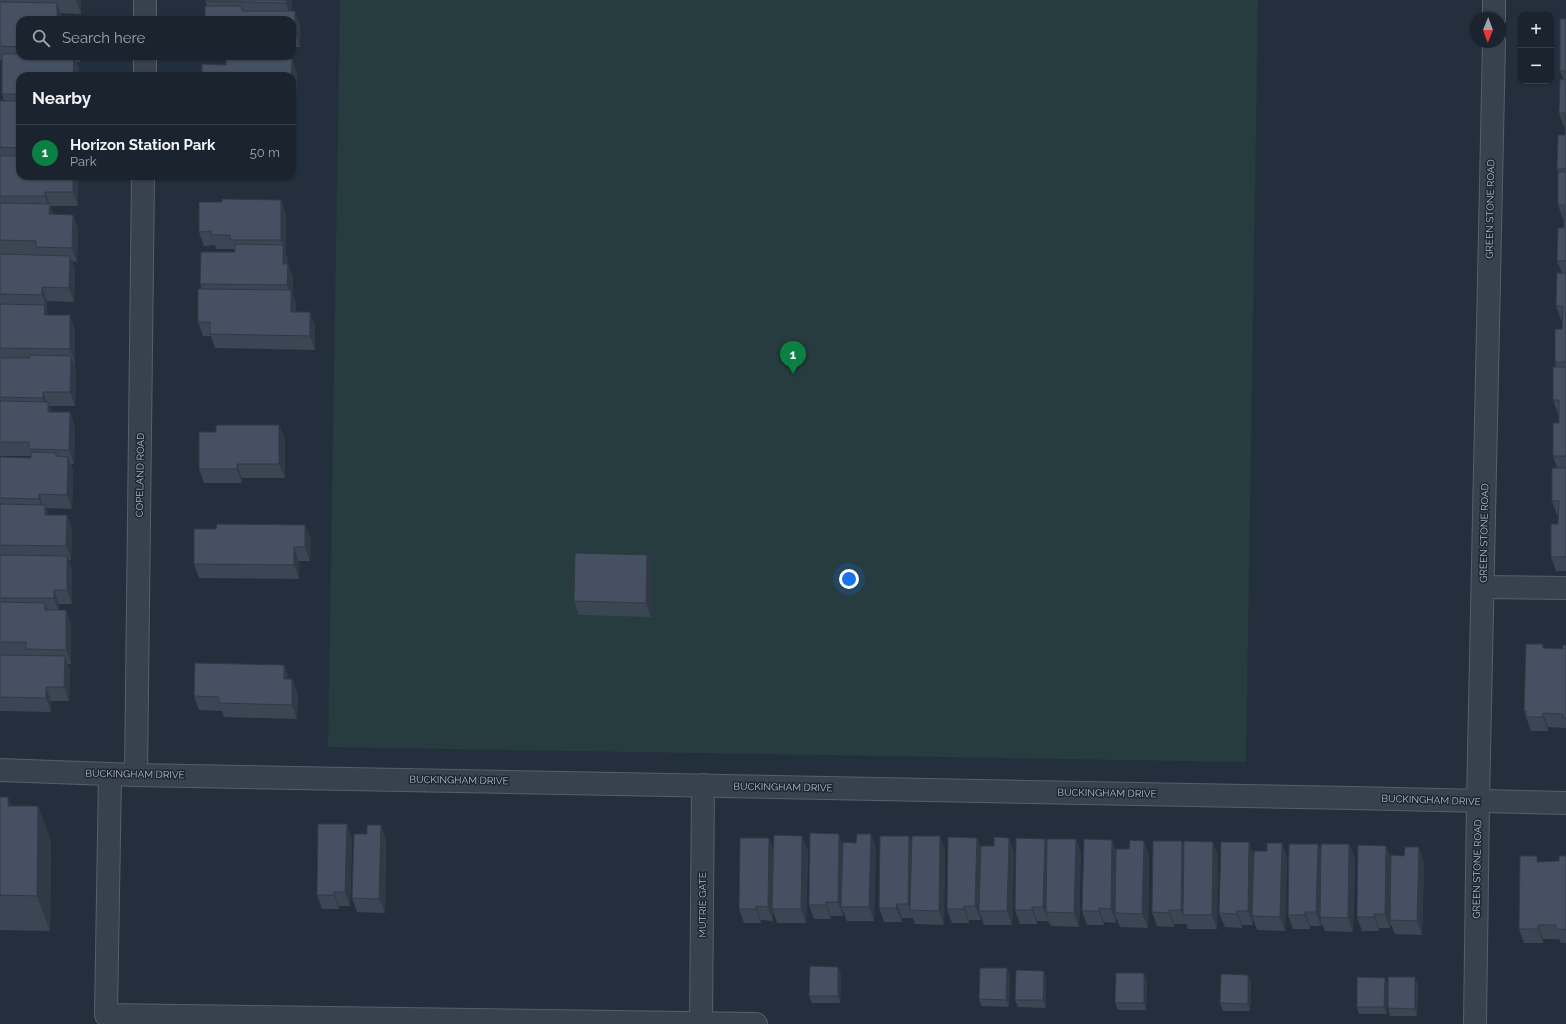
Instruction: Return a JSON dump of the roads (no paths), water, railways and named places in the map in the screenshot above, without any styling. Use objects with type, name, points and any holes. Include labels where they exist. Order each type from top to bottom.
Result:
[{"type":"street","points":[[145,16],[146,0]]},
{"type":"street","points":[[1494,0],[1494,12]]},
{"type":"street","name":"GREEN STONE ROAD","points":[[1475,1024],[1478,801],[1494,48]]},
{"type":"street","points":[[144,72],[145,60]]},
{"type":"street","name":"COPELAND ROAD","points":[[136,775],[143,180]]},
{"type":"street","points":[[1483,587],[1566,588]]},
{"type":"street","name":"BUCKINGHAM DRIVE","points":[[0,770],[136,775],[1566,803]]},
{"type":"street","points":[[110,774],[106,1015],[756,1024]]},
{"type":"street","name":"MUTRIE GATE","points":[[701,1024],[703,785]]},
{"type":"place","name":"Horizon Station Park","points":[[793,374]]}]
